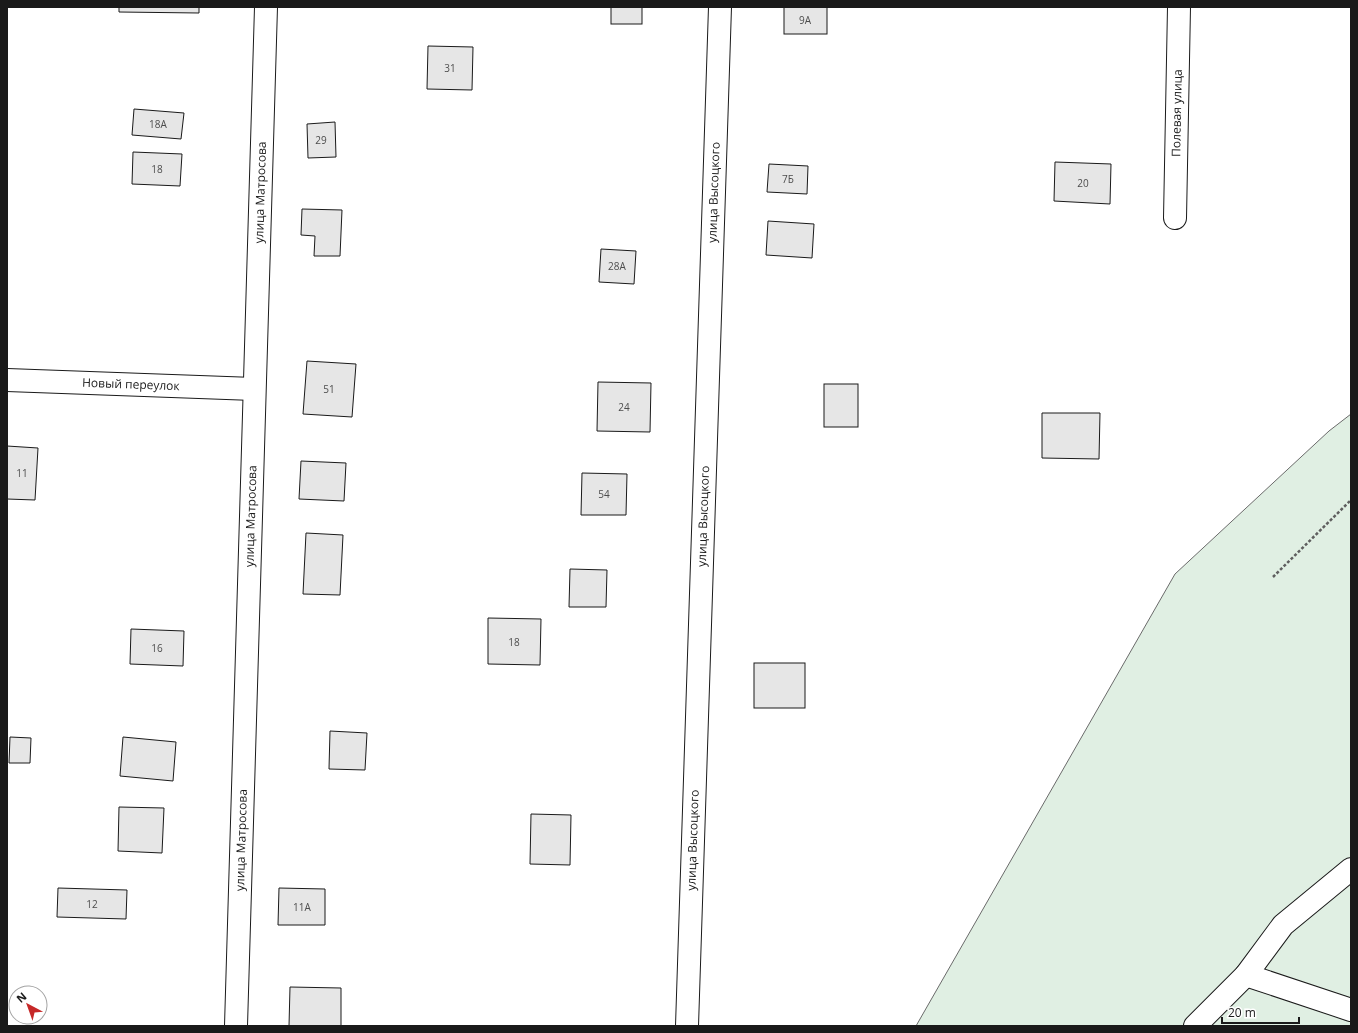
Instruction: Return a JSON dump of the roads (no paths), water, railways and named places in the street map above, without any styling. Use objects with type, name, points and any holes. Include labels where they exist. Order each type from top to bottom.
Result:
[{"type":"street","name":"улица Матросова","points":[[236,1026],[266,7]]},
{"type":"street","name":"улица Высоцкого","points":[[687,1026],[720,7]]},
{"type":"street","name":"Полевая улица","points":[[1175,218],[1179,7]]},
{"type":"street","name":"Новый переулок","points":[[7,380],[254,389]]},
{"type":"street","points":[[1195,1026],[1246,975],[1283,925],[1351,869]]},
{"type":"street","points":[[1246,975],[1351,1010]]}]
